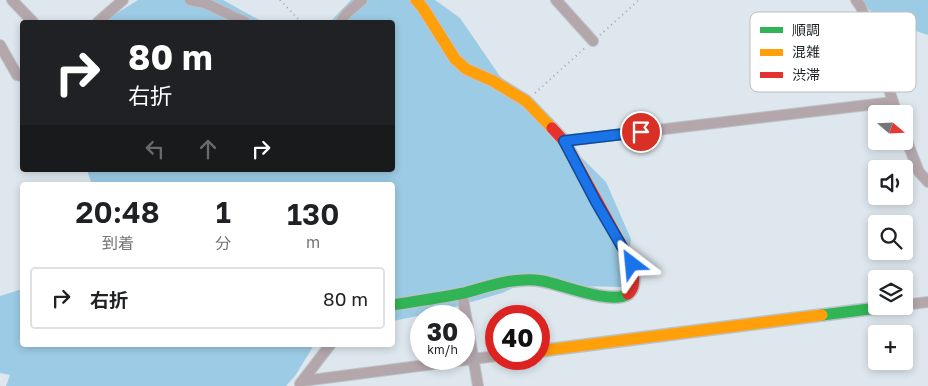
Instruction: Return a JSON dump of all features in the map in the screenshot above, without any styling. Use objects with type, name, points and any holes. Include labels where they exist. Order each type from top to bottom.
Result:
[{"type":"street","points":[[12,0],[31,20]]},
{"type":"street","points":[[100,20],[123,0]]},
{"type":"street","points":[[190,0],[204,3],[240,20]]},
{"type":"street","points":[[342,20],[346,14],[362,0]]},
{"type":"street","points":[[395,304],[462,293],[518,280],[542,281],[612,298],[626,296],[632,291],[634,282],[632,264],[596,202],[564,141],[526,101],[493,81],[466,69],[455,59],[416,0]]},
{"type":"street","points":[[556,0],[593,41]]},
{"type":"street","points":[[856,0],[863,12]]},
{"type":"street","points":[[0,45],[17,74],[20,75]]},
{"type":"street","points":[[890,92],[894,105]]},
{"type":"street","points":[[564,141],[893,102]]},
{"type":"street","points":[[910,150],[918,172],[928,182]]},
{"type":"street","points":[[462,293],[464,305]]},
{"type":"street","points":[[913,304],[928,302]]},
{"type":"street","points":[[550,350],[868,309]]},
{"type":"street","points":[[301,383],[328,347]]},
{"type":"street","points":[[301,383],[410,368]]},
{"type":"street","points":[[475,370],[478,386]]},
{"type":"path","points":[[280,0],[299,20]]},
{"type":"path","points":[[526,101],[639,0]]},
{"type":"shaded area","points":[[138,0],[223,0],[259,20],[106,20]]},
{"type":"shaded area","points":[[351,0],[435,0],[460,18],[499,75],[606,182],[631,239],[624,287],[573,286],[534,278],[502,293],[461,305],[410,305],[410,318],[395,321],[395,182],[91,182],[88,172],[395,172],[395,20],[332,20]]},
{"type":"shaded area","points":[[859,0],[928,0],[928,35],[916,31],[916,12],[872,12]]},
{"type":"shaded area","points":[[20,290],[20,347],[313,347],[295,376],[286,386],[6,386],[10,375],[0,373],[0,296]]},
{"type":"traffic: fast","points":[[395,305],[455,295],[523,280],[543,281],[599,296],[621,297],[628,294]]},
{"type":"traffic: fast","points":[[822,315],[868,309]]},
{"type":"traffic: slow","points":[[416,0],[455,59],[466,69],[493,81],[526,101],[552,128]]},
{"type":"traffic: slow","points":[[550,350],[822,315]]},
{"type":"traffic: jam","points":[[552,128],[564,141],[632,264],[633,288],[628,294]]},
{"type":"route","points":[[632,264],[596,202],[564,141],[641,132]]}]
